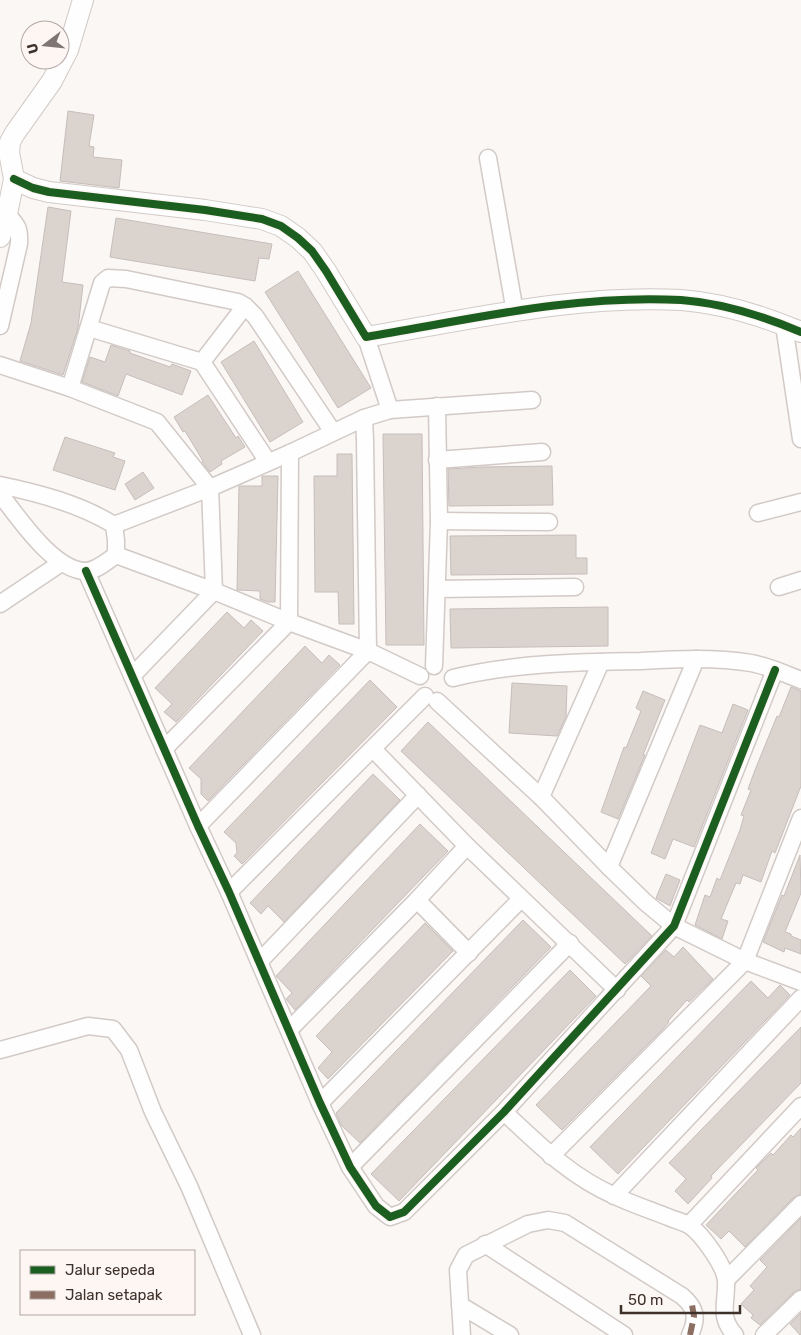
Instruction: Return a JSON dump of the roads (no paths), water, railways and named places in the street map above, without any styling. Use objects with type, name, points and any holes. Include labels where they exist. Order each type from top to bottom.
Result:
[{"type":"street","points":[[0,237],[14,179],[9,152],[10,142],[52,81],[68,50],[83,0]]},
{"type":"street","points":[[488,158],[515,312]]},
{"type":"street","points":[[14,179],[33,188],[49,192],[205,210],[262,219],[280,226],[298,238],[312,251],[366,337],[390,410]]},
{"type":"street","points":[[0,326],[20,234],[17,225],[7,214]]},
{"type":"street","points":[[70,388],[102,283],[108,278],[126,279],[238,302],[245,306],[254,316],[333,432]]},
{"type":"street","points":[[366,337],[544,307],[597,301],[681,300],[722,306],[792,329],[801,439]]},
{"type":"street","points":[[202,362],[245,306]]},
{"type":"street","points":[[89,328],[202,362],[268,462]]},
{"type":"street","points":[[0,365],[70,388],[156,420],[210,488],[214,591],[132,676]]},
{"type":"street","points":[[114,525],[210,488],[364,418],[390,410],[532,400]]},
{"type":"street","points":[[434,666],[439,522],[437,406]]},
{"type":"street","points":[[198,826],[368,651],[364,418]]},
{"type":"street","points":[[437,460],[542,452]]},
{"type":"street","points":[[164,749],[289,622],[290,453]]},
{"type":"street","points":[[0,485],[26,490],[72,505],[99,516],[114,525]]},
{"type":"street","points":[[0,494],[32,534],[61,563],[86,571],[101,566],[116,555]]},
{"type":"street","points":[[758,513],[801,502]]},
{"type":"street","points":[[439,522],[549,522]]},
{"type":"street","points":[[114,525],[116,555]]},
{"type":"street","points":[[116,555],[368,651],[420,676]]},
{"type":"street","points":[[0,604],[61,563]]},
{"type":"street","points":[[86,571],[260,962],[320,1103],[350,1167],[376,1206],[390,1217],[404,1212],[504,1112],[674,926],[775,670]]},
{"type":"street","points":[[780,587],[801,580]]},
{"type":"street","points":[[437,589],[575,587]]},
{"type":"street","points":[[453,678],[478,672],[513,668],[601,662],[696,659],[751,663],[801,680]]},
{"type":"street","points":[[609,867],[696,659]]},
{"type":"street","points":[[541,797],[601,662]]},
{"type":"street","points":[[229,892],[373,749],[430,698],[448,696],[452,691],[453,678],[445,668],[434,666],[420,676],[420,688],[430,698],[541,797],[645,902],[674,926],[745,961],[801,982]]},
{"type":"street","points":[[373,749],[467,846],[617,990]]},
{"type":"street","points":[[260,962],[418,795]]},
{"type":"street","points":[[551,1156],[745,961],[801,818]]},
{"type":"street","points":[[289,1030],[417,900],[467,846]]},
{"type":"street","points":[[320,1103],[521,899]]},
{"type":"street","points":[[417,900],[469,953]]},
{"type":"street","points":[[350,1167],[570,943]]},
{"type":"street","points":[[614,1196],[801,998]]},
{"type":"street","points":[[0,1050],[88,1026],[113,1029],[128,1050],[153,1112],[190,1186],[252,1335]]},
{"type":"street","points":[[689,1226],[801,1106]]},
{"type":"street","points":[[504,1112],[551,1156],[576,1176],[614,1196],[689,1226],[712,1250],[721,1266],[726,1280],[724,1313],[727,1326],[735,1335]]},
{"type":"street","points":[[726,1280],[801,1204]]},
{"type":"street","points":[[462,1335],[458,1270],[466,1255],[528,1224],[548,1220],[565,1223],[692,1304],[694,1316],[690,1335]]},
{"type":"street","points":[[485,1244],[624,1335]]},
{"type":"street","points":[[764,1335],[801,1299]]},
{"type":"street","points":[[460,1305],[510,1335]]}]
